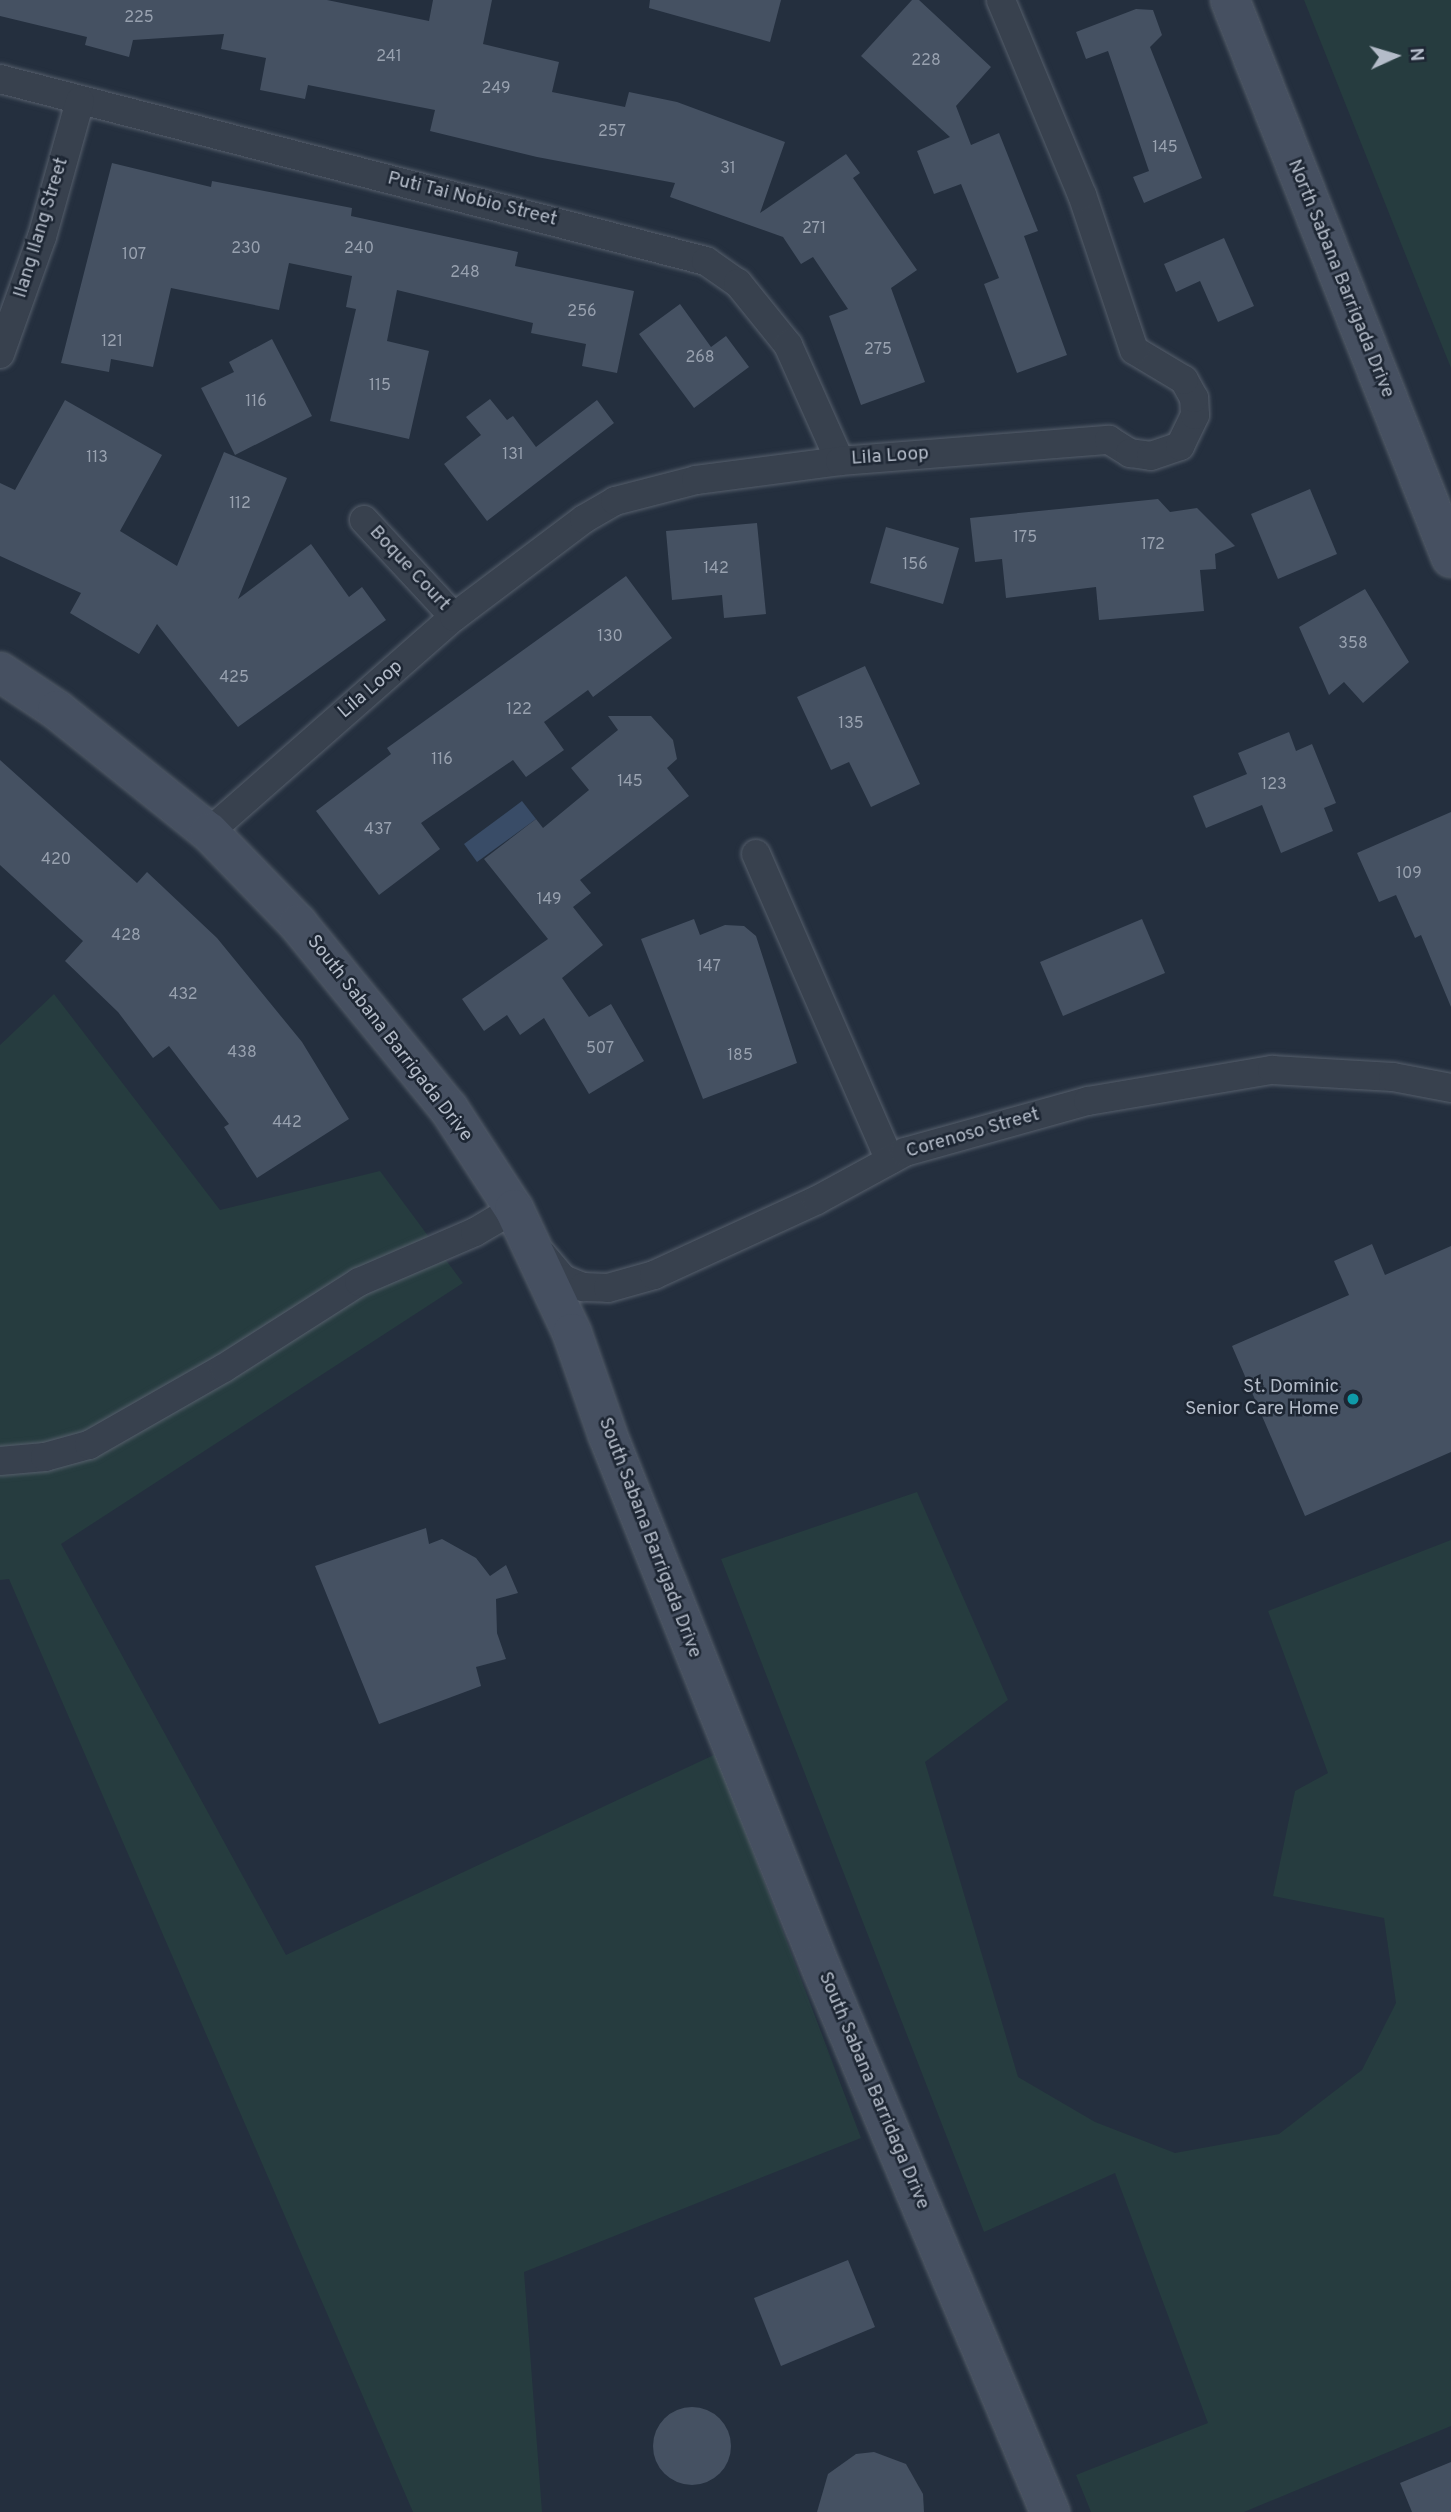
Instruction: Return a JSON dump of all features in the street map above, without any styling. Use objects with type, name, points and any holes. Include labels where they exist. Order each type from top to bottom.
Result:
[{"type":"main road","name":"North Sabana Barrigada Drive","points":[[1230,0],[1451,558]]},
{"type":"main road","name":"South Sabana Barrigada Drive","points":[[0,672],[57,710],[209,832],[298,923],[441,1098],[536,1247],[700,1668]]},
{"type":"main road","name":"South Sabana Barridaga Drive","points":[[700,1668],[1050,2512]]},
{"type":"street","name":"Lila Loop","points":[[209,832],[454,617],[584,519],[615,501],[696,480],[840,461],[1109,440],[1130,453],[1151,456],[1180,446],[1191,428],[1194,398],[1189,386],[1134,351],[1082,195],[1001,0]]},
{"type":"street","name":"Puti Tai Nobio Street","points":[[0,79],[80,102],[706,261],[738,283],[788,345],[840,461]]},
{"type":"street","name":"Ilang Ilang Street","points":[[0,354],[42,237],[80,102]]},
{"type":"street","name":"Boque Court","points":[[364,520],[454,617]]},
{"type":"street","points":[[756,854],[890,1160]]},
{"type":"street","name":"Corenoso Street","points":[[536,1247],[563,1279],[583,1287],[608,1288],[654,1275],[817,1200],[905,1152],[1088,1101],[1272,1070],[1393,1076],[1451,1088]]},
{"type":"street","points":[[0,1461],[46,1457],[89,1445],[224,1368],[359,1282],[475,1232],[514,1209]]},
{"type":"green space","points":[[1304,0],[1451,0],[1451,368],[1426,306]]},
{"type":"green space","points":[[54,994],[220,1210],[380,1171],[463,1283],[61,1544],[286,1955],[716,1754],[861,2138],[524,2272],[542,2512],[413,2512],[9,1579],[0,1580],[0,1045]]},
{"type":"green space","points":[[917,1492],[1008,1700],[925,1762],[1018,2077],[1095,2122],[1175,2153],[1279,2134],[1362,2070],[1396,2003],[1384,1918],[1273,1896],[1295,1791],[1328,1773],[1268,1611],[1451,1540],[1451,2426],[1244,2512],[1091,2512],[1076,2475],[1208,2423],[1115,2173],[984,2232],[721,1559]]},
{"type":"water","points":[[522,801],[536,819],[477,862],[464,844]]},
{"type":"building","points":[[0,0],[327,0],[429,21],[433,0],[492,0],[483,44],[559,62],[552,92],[625,107],[629,92],[677,102],[785,142],[760,213],[846,154],[860,173],[853,178],[917,270],[891,288],[925,382],[861,405],[829,316],[848,309],[813,257],[801,264],[783,237],[670,197],[675,183],[537,157],[430,131],[435,110],[308,85],[305,99],[260,90],[266,58],[221,49],[224,34],[133,40],[129,57],[85,45],[87,37],[0,16]]},
{"type":"building","points":[[650,0],[781,0],[770,42],[649,8]]},
{"type":"building","points":[[912,0],[919,0],[991,67],[956,106],[971,145],[999,133],[1038,231],[1024,236],[1067,355],[1017,373],[984,284],[999,278],[961,184],[934,194],[917,151],[950,137],[861,56]]},
{"type":"building","points":[[1136,9],[1153,10],[1162,35],[1150,47],[1202,178],[1144,203],[1133,177],[1149,171],[1108,51],[1086,59],[1076,32]]},
{"type":"building","points":[[112,163],[211,187],[212,181],[352,208],[351,216],[518,252],[515,266],[634,291],[617,373],[582,366],[586,344],[531,333],[533,323],[397,290],[387,341],[429,351],[409,439],[330,421],[356,309],[346,307],[352,276],[289,263],[279,310],[171,288],[153,367],[111,359],[109,372],[61,363]]},
{"type":"building","points":[[1224,238],[1254,306],[1218,322],[1200,281],[1176,292],[1164,264]]},
{"type":"building","points":[[680,304],[711,347],[726,336],[749,367],[694,408],[639,334]]},
{"type":"building","points":[[272,339],[312,416],[235,455],[201,388],[234,372],[229,362]]},
{"type":"building","points":[[490,399],[507,420],[513,416],[536,447],[597,400],[614,423],[487,521],[444,464],[481,435],[466,417]]},
{"type":"building","points":[[65,400],[162,455],[120,531],[177,566],[224,452],[287,478],[238,599],[311,544],[349,597],[362,587],[386,620],[238,727],[157,624],[139,654],[70,613],[81,593],[0,556],[0,483],[15,490]]},
{"type":"building","points":[[1310,489],[1337,554],[1278,579],[1251,514]]},
{"type":"building","points":[[1158,499],[1170,512],[1197,508],[1235,546],[1215,554],[1216,569],[1200,570],[1204,611],[1099,620],[1096,587],[1006,598],[1002,559],[975,562],[970,518]]},
{"type":"building","points":[[757,523],[766,614],[724,618],[722,595],[672,600],[666,531]]},
{"type":"building","points":[[886,527],[959,548],[943,604],[870,583]]},
{"type":"building","points":[[626,576],[672,638],[593,697],[588,690],[544,722],[564,750],[526,777],[513,760],[421,823],[440,849],[379,895],[316,811],[391,754],[387,748]]},
{"type":"building","points":[[1365,589],[1409,662],[1363,703],[1344,682],[1329,695],[1299,627]]},
{"type":"building","points":[[865,666],[920,784],[871,807],[849,762],[831,770],[797,697]]},
{"type":"building","points":[[608,716],[651,716],[673,740],[677,759],[667,768],[689,796],[580,880],[591,893],[573,907],[603,945],[562,978],[589,1017],[611,1004],[644,1061],[589,1094],[544,1018],[520,1035],[507,1015],[484,1031],[462,999],[548,939],[484,859],[536,819],[543,828],[589,790],[571,768],[618,730]]},
{"type":"building","points":[[1289,732],[1296,751],[1312,744],[1336,803],[1324,808],[1333,831],[1281,853],[1262,805],[1206,828],[1193,796],[1247,774],[1238,753]]},
{"type":"building","points":[[0,760],[137,883],[147,872],[217,938],[302,1042],[349,1119],[257,1178],[224,1127],[229,1124],[169,1046],[153,1058],[118,1012],[65,961],[83,941],[0,865]]},
{"type":"building","points":[[1451,812],[1451,1007],[1421,935],[1415,938],[1396,895],[1379,902],[1357,853]]},
{"type":"building","points":[[694,919],[700,935],[725,925],[744,926],[756,936],[797,1063],[703,1099],[641,939]]},
{"type":"building","points":[[1142,919],[1165,973],[1063,1016],[1040,962]]},
{"type":"building","name":"St. Dominic Senior Care Home","points":[[1372,1244],[1385,1275],[1451,1246],[1451,1452],[1305,1516],[1232,1346],[1349,1295],[1334,1261]]},
{"type":"building","points":[[426,1528],[429,1544],[442,1539],[476,1558],[490,1576],[506,1565],[518,1593],[496,1599],[497,1633],[506,1659],[476,1667],[481,1686],[379,1724],[315,1566]]},
{"type":"building","points":[[848,2260],[875,2327],[781,2366],[754,2298]]},
{"type":"building","points":[[692,2407],[707,2410],[724,2424],[731,2446],[728,2461],[714,2478],[692,2485],[677,2482],[660,2468],[653,2446],[656,2431],[670,2414]]},
{"type":"building","points":[[874,2452],[906,2464],[923,2494],[924,2512],[817,2512],[828,2474],[856,2454]]},
{"type":"building","points":[[1451,2462],[1451,2512],[1412,2512],[1400,2483]]},
{"type":"place","name":"St. Dominic Senior Care Home","points":[[1353,1399]]}]
